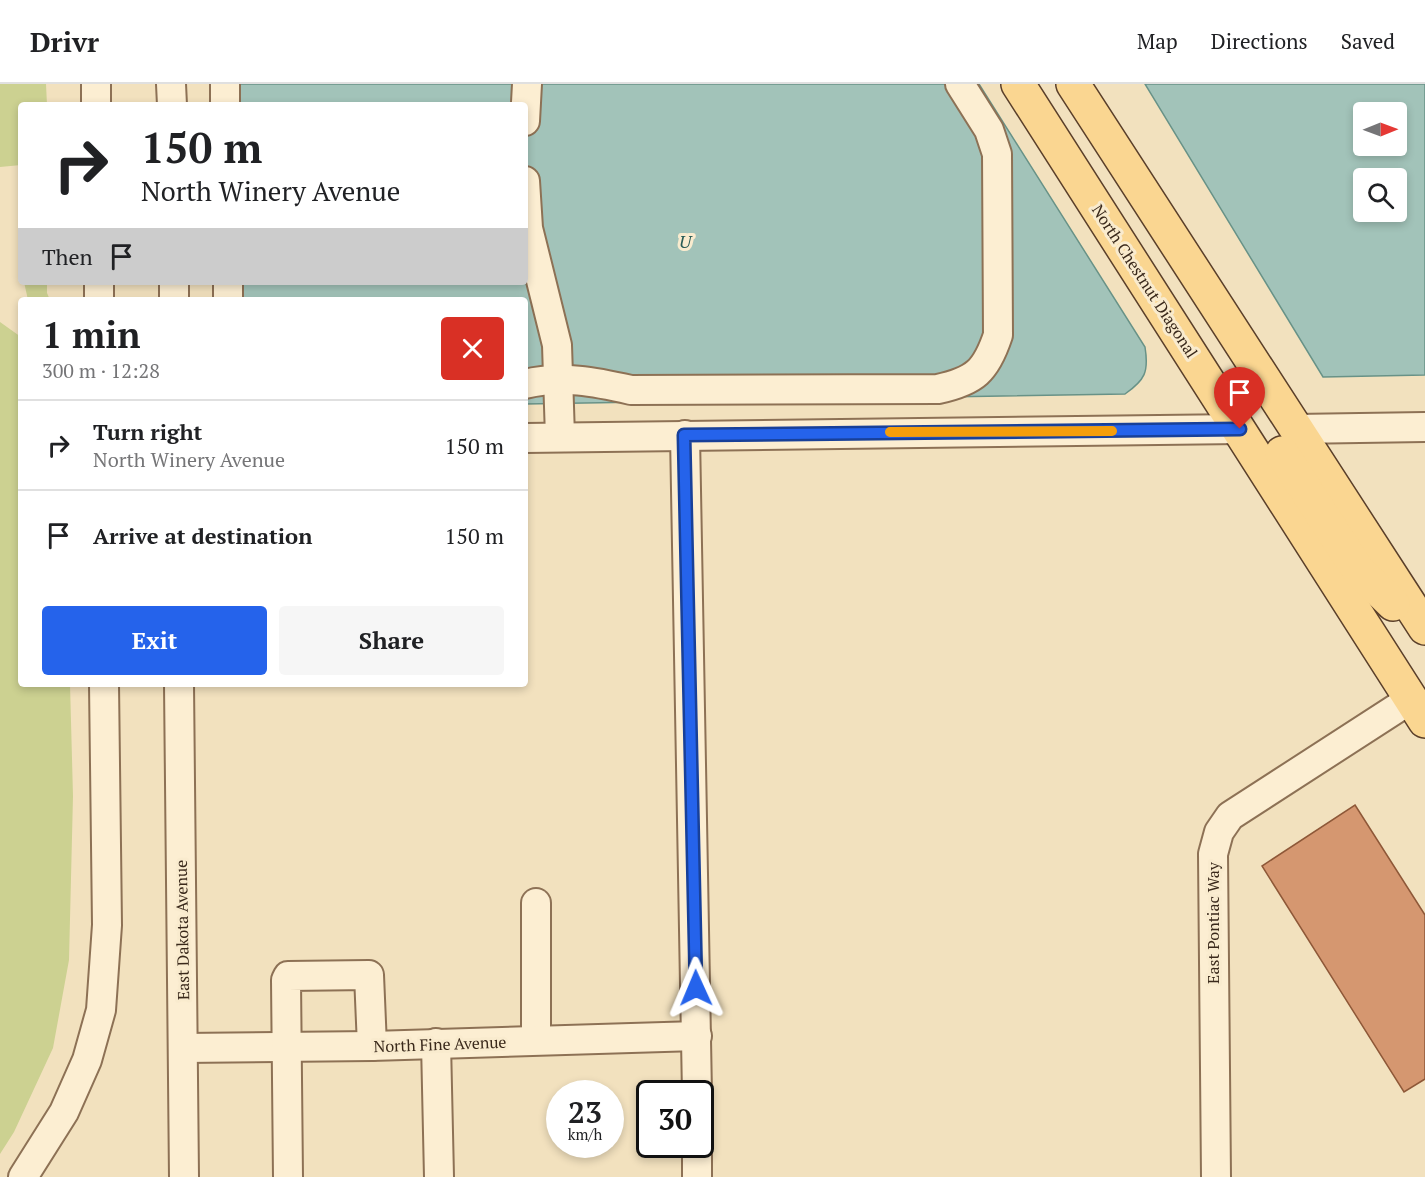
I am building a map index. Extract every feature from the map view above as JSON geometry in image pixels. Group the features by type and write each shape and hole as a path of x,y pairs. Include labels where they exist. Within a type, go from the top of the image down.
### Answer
{"main road":[{"name":"North Chestnut Diagonal","path":"1018,84 1418,710"},
{"path":"1074,84 1425,628"},
{"path":"1240,429 1270,438 1279,448 1358,570 1425,634"}],"street":[{"path":"96,84 96,102"},
{"path":"171,84 172,102"},
{"path":"225,84 225,102"},
{"path":"526,102 527,84"},
{"path":"528,384 589,380 631,390 938,389 963,384 979,372 991,356 998,335 998,312 996,154 989,129 960,84"},
{"path":"528,228 557,345 560,437"},
{"path":"1295,429 1425,427"},
{"path":"528,438 1240,429"},
{"path":"684,435 697,1080"},
{"path":"23,1177 64,1112 87,1060 101,1010 105,982 107,925 104,687"},
{"name":"East Dakota Avenue","path":"179,687 184,1177"},
{"name":"East Pontiac Way","path":"1216,1177 1213,854 1219,832 1230,816 1418,710"},
{"path":"536,1040 537,903"},
{"path":"288,1177 286,980 288,976 366,973 371,977 372,1046"},
{"name":"North Fine Avenue","path":"183,1048 372,1046 697,1036"},
{"path":"436,1043 438,1177"},
{"path":"697,1158 697,1177"}],"green space":[{"path":"0,84 46,84 47,102 18,102 18,165 0,167"},
{"path":"25,285 47,285 49,297 27,297"},
{"path":"0,322 18,335 18,687 70,687 73,796 69,960 53,1048 14,1132 0,1154"}],"water":[{"name":"U","path":"212,84 979,84 1145,347 1146,369 1141,380 1125,394 528,404 528,297 215,297 214,285 528,285 528,102 212,102"},
{"path":"1145,84 1425,84 1425,375 1323,377"}],"building":[{"path":"1355,805 1425,915 1425,1079 1404,1092 1262,866"}],"slow traffic":[{"path":"890,432 1112,431"}],"route":[{"path":"696,988 684,435 1240,429"}]}
